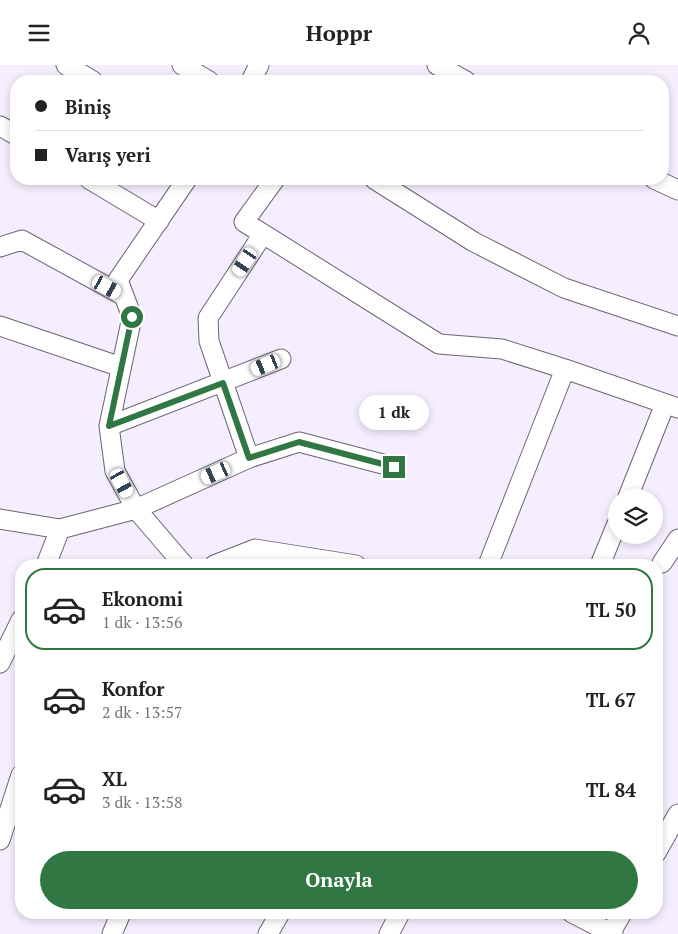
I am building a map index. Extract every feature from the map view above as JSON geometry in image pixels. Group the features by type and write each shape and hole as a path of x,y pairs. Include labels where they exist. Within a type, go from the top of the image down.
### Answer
{"street":[{"path":"66,65 83,75"},
{"path":"182,65 199,75"},
{"path":"437,65 455,75"},
{"path":"99,185 158,221"},
{"path":"179,559 136,509 115,471 109,426 132,317 118,280 183,185"},
{"path":"271,185 244,222 439,344 502,349 672,406 632,489"},
{"path":"384,185 474,242 564,288 678,325"},
{"path":"249,458 209,341 208,318 263,234"},
{"path":"0,247 22,240 124,296"},
{"path":"0,326 121,367"},
{"path":"109,426 281,359"},
{"path":"490,559 565,369"},
{"path":"0,519 60,529 136,509 249,458 299,442 394,467"},
{"path":"48,559 60,529"},
{"path":"663,562 678,539"},
{"path":"602,559 609,544"},
{"path":"229,559 255,549 318,559"},
{"path":"0,663 15,632"},
{"path":"0,840 15,794"},
{"path":"663,841 678,814"},
{"path":"112,934 119,919"},
{"path":"268,934 277,919"},
{"path":"389,934 397,919"},
{"path":"583,919 611,934 619,919"}],"route":[{"path":"132,317 109,426 223,383 249,458 299,442 394,467"}]}
